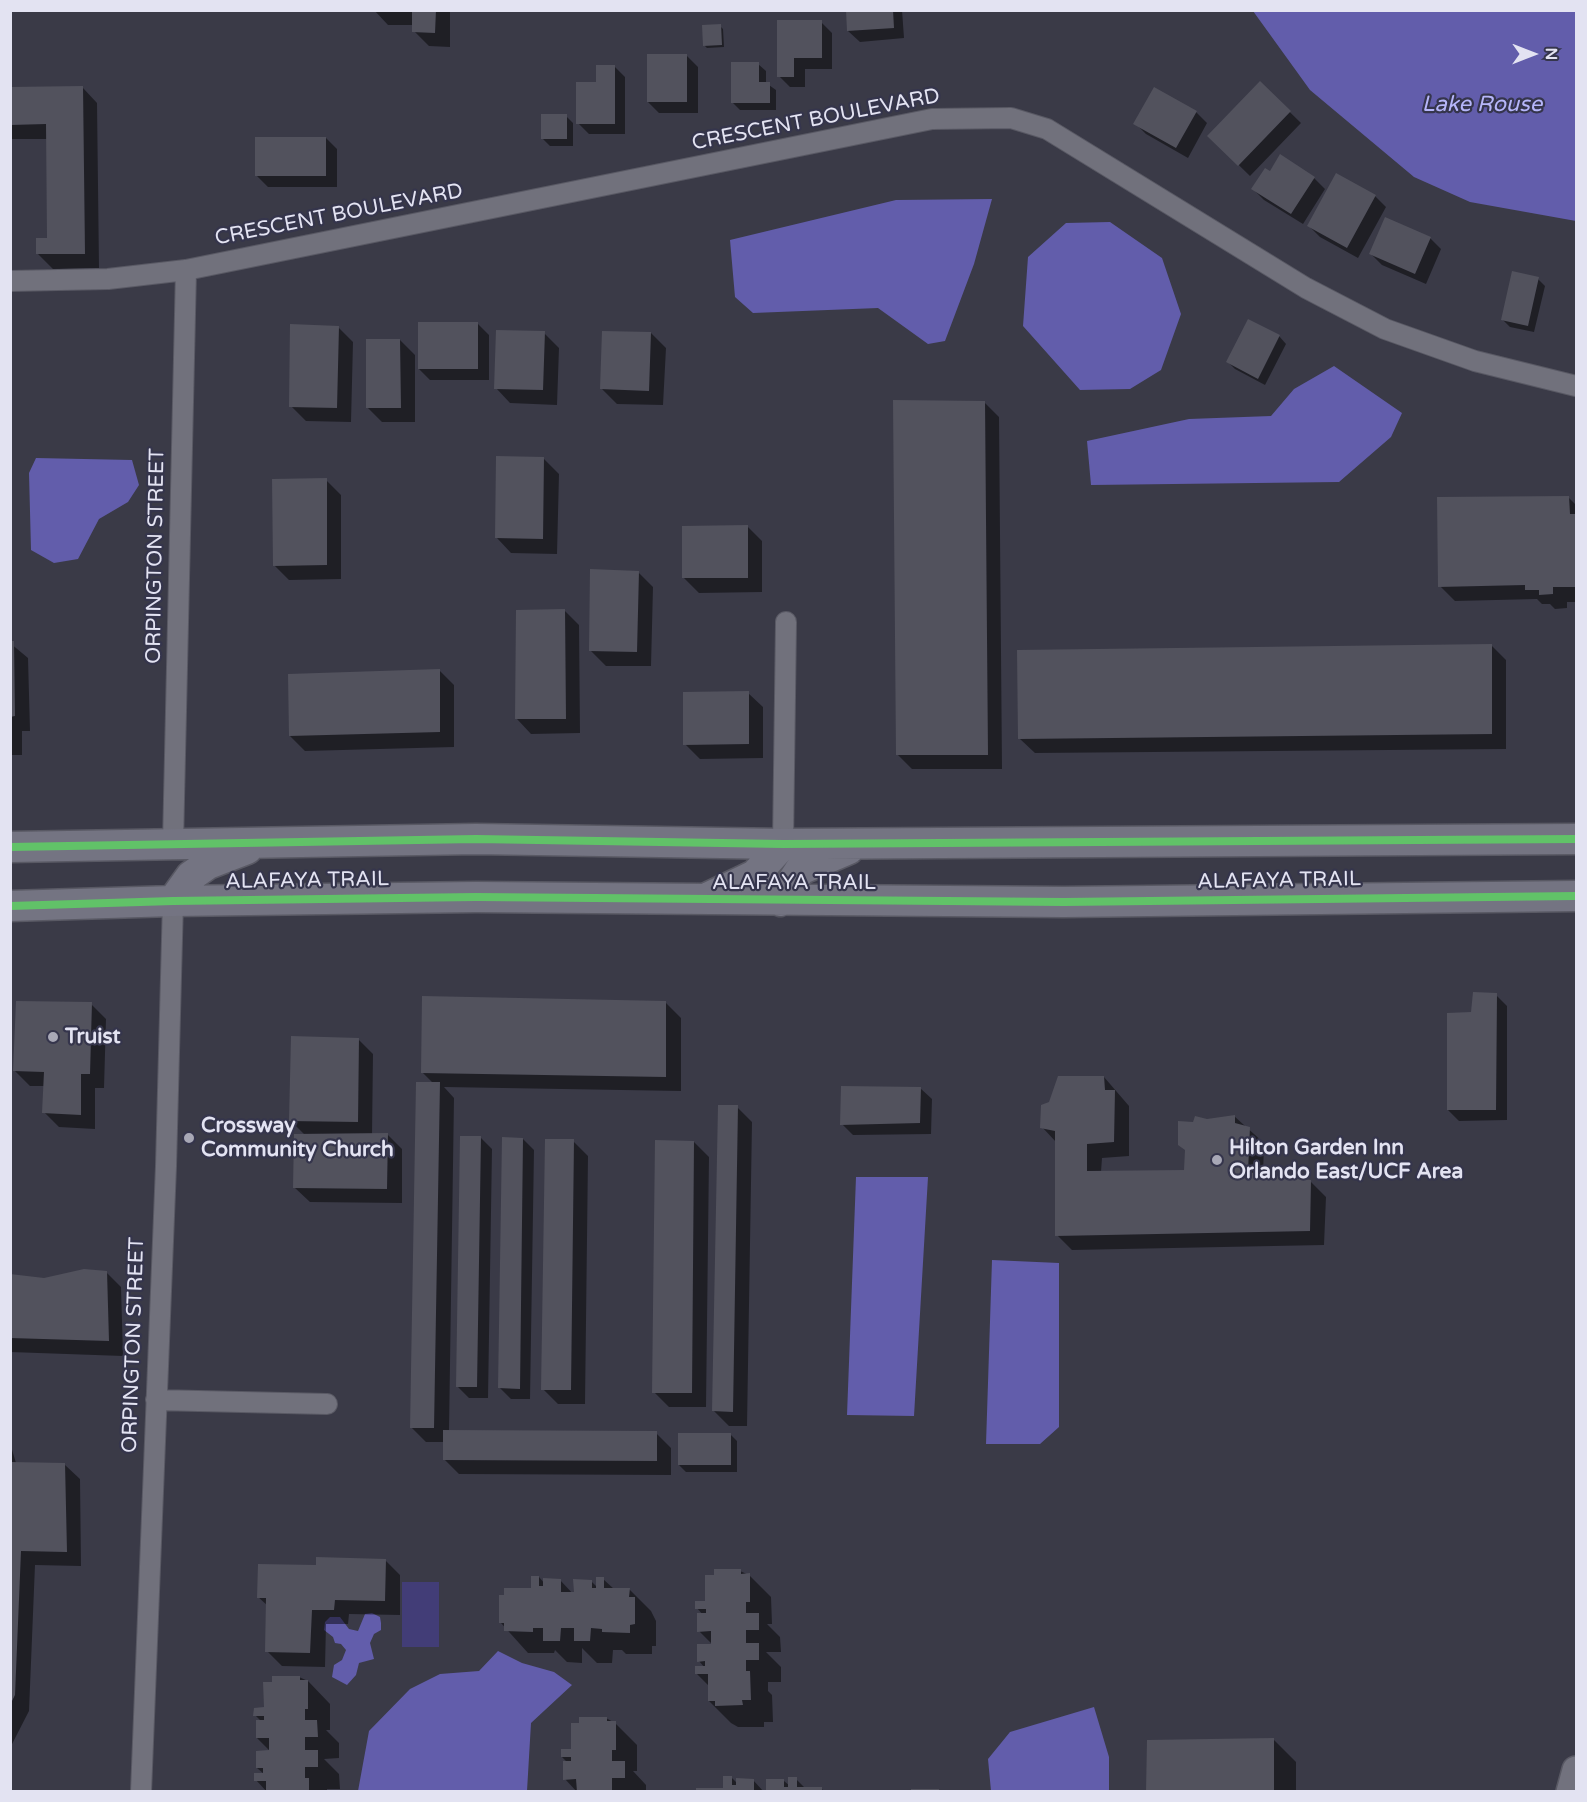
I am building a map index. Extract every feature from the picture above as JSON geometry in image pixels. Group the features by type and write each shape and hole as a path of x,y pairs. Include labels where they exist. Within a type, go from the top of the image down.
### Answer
{"main road":[{"name":"ALAFAYA TRAIL","path":"10,847 476,839 783,844 1576,839"},
{"path":"172,901 192,876 208,864 270,841"},
{"path":"701,900 755,875 783,844"},
{"path":"780,901 800,870 860,844"},
{"name":"ALAFAYA TRAIL","path":"10,906 172,901 476,897 780,901 1142,901 1576,896"},
{"path":"1570,1791 1576,1770"}],"street":[{"name":"CRESCENT BOULEVARD","path":"10,281 108,279 186,270 932,119 1011,118 1047,129 1306,288 1385,329 1475,361 1576,386"},
{"name":"ORPINGTON STREET","path":"173,843 186,270"},
{"path":"783,844 786,622"},
{"name":"ORPINGTON STREET","path":"141,1791 166,1166 172,901"},
{"path":"156,1400 327,1404"}],"shaded area":[{"path":"402,1582 439,1582 439,1647 402,1647"}],"water":[{"name":"Lake Rouse","path":"1253,11 1576,11 1576,221 1470,202 1414,177 1310,90"},
{"path":"992,199 974,264 945,341 928,344 878,308 753,313 735,297 730,240 896,200"},
{"path":"1110,222 1162,258 1181,314 1161,370 1130,389 1080,390 1023,326 1028,257 1066,223"},
{"path":"1334,366 1402,413 1391,437 1339,482 1091,485 1087,441 1189,419 1271,416 1294,389"},
{"path":"36,458 132,460 139,485 128,502 99,519 78,559 54,563 31,550 29,473"},
{"path":"856,1177 928,1177 914,1416 847,1415"},
{"path":"992,1260 1059,1263 1059,1427 1040,1444 986,1444"},
{"path":"372,1613 380,1617 381,1623 381,1630 374,1634 370,1643 374,1659 359,1663 356,1675 347,1685 332,1677 334,1665 342,1660 346,1650 341,1644 335,1643 333,1637 324,1630 325,1622 330,1617 340,1617 349,1629 358,1631 365,1614"},
{"path":"498,1651 522,1663 554,1672 572,1685 531,1723 527,1791 358,1791 369,1731 410,1689 440,1674 479,1671"},
{"path":"1094,1707 1109,1757 1109,1791 991,1791 988,1759 1010,1732"}],"building":[{"path":"412,10 436,10 435,33 412,32"},
{"path":"846,10 893,10 894,28 847,31"},
{"path":"777,20 822,20 822,58 794,58 794,77 777,77"},
{"path":"721,24 722,45 703,46 702,25"},
{"path":"647,54 687,54 687,102 647,102"},
{"path":"731,62 759,62 759,82 770,82 770,103 731,103"},
{"path":"596,65 615,65 615,124 576,124 576,82 596,82"},
{"path":"1260,81 1291,111 1238,166 1207,136"},
{"path":"83,86 85,254 36,254 36,238 47,238 46,124 10,125 10,87"},
{"path":"1154,87 1197,111 1176,148 1133,124"},
{"path":"541,114 567,114 567,139 541,139"},
{"path":"255,137 326,137 326,176 255,176"},
{"path":"1280,154 1315,177 1291,214 1251,189 1265,168 1270,171"},
{"path":"1336,173 1376,195 1347,248 1307,226"},
{"path":"1385,217 1431,237 1415,274 1369,254"},
{"path":"1512,271 1539,277 1528,326 1501,320"},
{"path":"1248,319 1280,335 1258,379 1226,362"},
{"path":"418,322 478,322 478,369 418,369"},
{"path":"290,324 339,326 337,408 289,407"},
{"path":"496,330 545,331 543,390 494,389"},
{"path":"602,331 651,332 649,391 600,389"},
{"path":"366,339 400,339 401,408 366,408"},
{"path":"893,400 985,401 988,755 896,755"},
{"path":"496,456 544,457 543,539 495,538"},
{"path":"327,478 327,565 273,566 272,479"},
{"path":"1569,496 1570,514 1576,514 1576,587 1553,587 1553,594 1539,595 1539,590 1525,590 1525,585 1438,587 1437,497"},
{"path":"748,525 748,578 682,578 682,526"},
{"path":"590,569 639,571 637,652 589,651"},
{"path":"565,609 566,719 515,719 516,610"},
{"path":"10,641 14,641 15,716 10,717"},
{"path":"1492,644 1492,734 1018,739 1017,650"},
{"path":"440,669 440,732 289,736 288,674"},
{"path":"749,691 749,744 683,745 683,692"},
{"path":"1473,992 1497,993 1496,1110 1447,1110 1447,1013 1471,1012"},
{"path":"422,996 666,1001 666,1077 421,1073"},
{"name":"Truist","path":"16,1001 92,1002 90,1074 81,1074 81,1115 42,1113 44,1072 13,1071"},
{"path":"291,1036 359,1038 358,1122 289,1121"},
{"name":"Hilton Garden Inn Orlando East/UCF Area","path":"1058,1076 1104,1076 1105,1090 1115,1090 1114,1142 1087,1144 1087,1171 1184,1170 1185,1150 1178,1145 1178,1121 1193,1122 1195,1116 1207,1119 1235,1115 1235,1123 1250,1127 1248,1172 1311,1180 1310,1231 1055,1236 1055,1131 1040,1128 1041,1105 1049,1102"},
{"path":"416,1082 440,1082 434,1428 410,1428"},
{"path":"841,1086 921,1087 920,1123 840,1125"},
{"path":"718,1105 738,1105 733,1412 712,1411"},
{"path":"388,1133 387,1189 293,1188 294,1134"},
{"path":"460,1136 481,1136 477,1387 456,1387"},
{"path":"502,1137 523,1138 520,1389 498,1388"},
{"path":"545,1139 574,1139 571,1390 541,1390"},
{"path":"655,1140 694,1141 692,1393 652,1393"},
{"path":"84,1269 107,1271 109,1341 10,1338 10,1274 44,1278"},
{"path":"443,1430 657,1431 657,1461 443,1460"},
{"path":"678,1433 731,1433 731,1465 678,1465"},
{"path":"10,1462 65,1463 67,1552 21,1551 15,1695 10,1705"},
{"path":"316,1557 386,1559 385,1601 335,1600 334,1610 312,1610 310,1653 265,1652 266,1598 257,1598 258,1564 316,1565"},
{"path":"714,1569 741,1569 741,1574 750,1573 750,1602 746,1602 746,1613 759,1613 759,1630 746,1630 746,1643 759,1643 759,1660 746,1660 746,1671 750,1671 751,1700 742,1700 743,1705 715,1706 715,1701 708,1701 708,1674 695,1674 695,1666 705,1666 705,1661 697,1662 697,1644 711,1644 711,1631 697,1632 697,1613 706,1613 706,1609 695,1609 695,1601 705,1601 705,1575 714,1575"},
{"path":"531,1576 539,1576 539,1586 543,1586 543,1578 561,1579 561,1592 574,1592 573,1579 592,1580 592,1588 596,1588 596,1577 604,1577 604,1588 630,1588 629,1597 635,1597 635,1624 630,1625 630,1633 602,1632 602,1629 591,1628 590,1641 574,1641 574,1628 561,1628 560,1641 543,1641 543,1628 533,1628 533,1632 504,1631 504,1623 499,1623 499,1595 504,1595 504,1588 531,1588"},
{"path":"272,1676 300,1676 300,1680 308,1680 308,1709 305,1709 305,1720 317,1720 318,1737 305,1737 305,1750 318,1750 318,1767 305,1767 305,1778 309,1778 309,1792 266,1792 266,1781 254,1781 254,1773 263,1773 263,1768 256,1768 256,1751 269,1750 269,1738 256,1738 256,1720 264,1720 264,1716 253,1716 254,1708 264,1707 263,1682 272,1682"},
{"path":"579,1717 607,1717 607,1721 616,1721 616,1750 612,1750 612,1761 625,1761 625,1778 612,1778 612,1792 577,1792 576,1779 563,1780 563,1761 571,1761 571,1757 561,1757 561,1749 571,1749 571,1723 579,1723"},
{"path":"1274,1738 1274,1792 1146,1792 1147,1740"},
{"path":"723,1776 732,1776 732,1785 736,1785 736,1778 754,1779 754,1792 696,1792 696,1788 723,1788"},
{"path":"788,1777 797,1777 797,1787 822,1787 822,1792 766,1792 766,1779 784,1779 784,1787 788,1787"},
{"path":"911,1789 939,1789 939,1792 911,1792"}],"cycle path":[{"path":"10,847 476,839 783,844 1576,839"},
{"path":"10,906 173,901 476,897 1064,902 1576,896"}],"place":[{"name":"Truist","path":"53,1037"},
{"name":"Crossway Community Church","path":"189,1138"},
{"name":"Hilton Garden Inn Orlando East/UCF Area","path":"1217,1160"}]}
